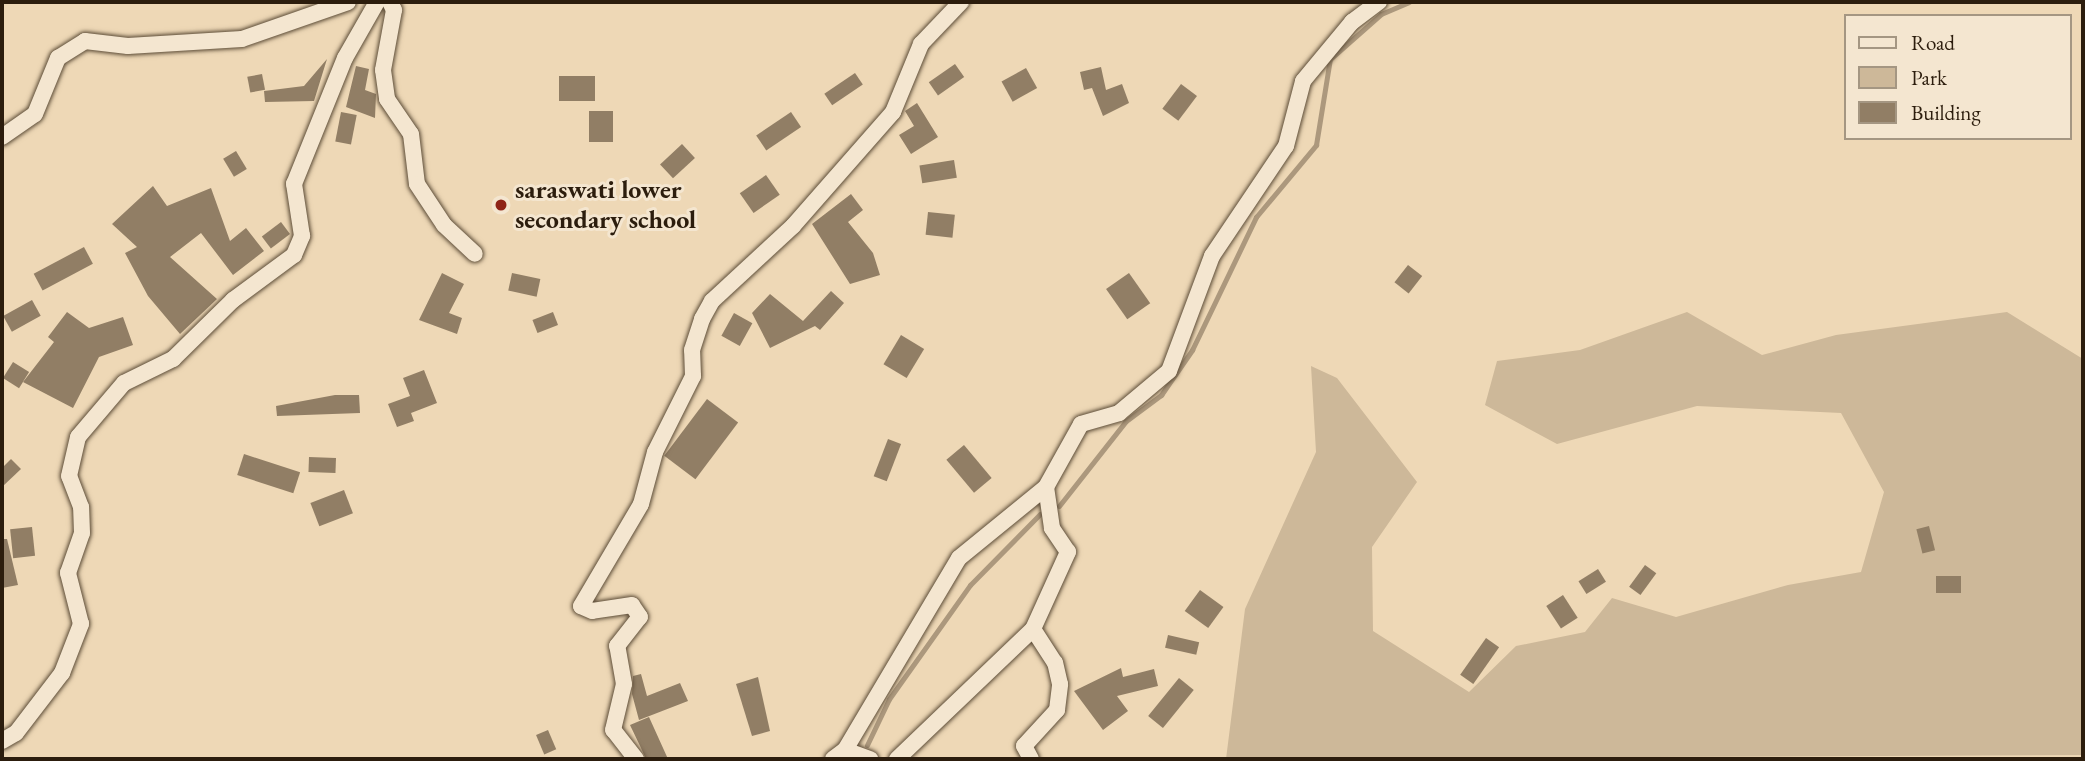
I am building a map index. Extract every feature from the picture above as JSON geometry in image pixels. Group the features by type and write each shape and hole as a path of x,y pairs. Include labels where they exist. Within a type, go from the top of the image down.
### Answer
{"street":[{"path":"2,137 35,114 58,58 85,41 128,46 242,38 348,2"},
{"path":"2,741 16,733 62,673 81,624 68,573 82,533 81,507 69,476 78,437 124,383 173,359 233,300 294,255 302,236 294,184 345,58 377,2"},
{"path":"390,2 394,10 383,70 387,99 411,134 417,184 444,225 475,254"},
{"path":"636,759 612,730 624,684 617,646 640,617 632,606 592,611 582,606 636,517 654,452 693,376 692,349 702,319 712,301 793,226 893,112 921,44 961,2"},
{"path":"870,759 839,755 959,558 1046,486 1081,424 1119,413 1169,371 1212,256 1286,146 1303,81 1352,22 1379,2"},
{"path":"897,759 1033,629 1068,552 1052,528 1046,486"},
{"path":"1031,759 1024,746 1057,710 1060,684 1055,663 1033,629"}],"green space":[{"path":"1687,312 1762,355 1836,335 2007,312 2083,359 2083,755 1226,759 1245,609 1316,452 1311,366 1337,378 1417,482 1372,547 1373,631 1469,692 1516,646 1585,632 1612,598 1676,617 1788,585 1861,572 1884,492 1841,413 1697,406 1557,444 1485,405 1497,361 1580,350"}],"building":[{"path":"327,59 314,101 265,102 264,91 304,86"},
{"path":"955,64 964,77 938,95 929,82"},
{"path":"356,66 369,69 365,90 376,94 375,118 346,107"},
{"path":"1101,67 1106,90 1122,84 1129,103 1103,116 1092,88 1084,90 1080,72"},
{"path":"1026,68 1037,88 1013,102 1002,82"},
{"path":"855,73 863,85 832,105 824,94"},
{"path":"262,74 265,90 250,93 247,77"},
{"path":"559,76 595,76 595,101 559,101"},
{"path":"1181,84 1197,96 1178,121 1162,109"},
{"path":"917,103 938,137 911,154 899,135 914,126 905,111"},
{"path":"589,111 613,111 613,142 589,142"},
{"path":"341,112 357,115 351,145 335,141"},
{"path":"791,112 801,127 766,150 756,135"},
{"path":"682,144 695,158 673,178 660,164"},
{"path":"236,151 247,169 234,177 223,159"},
{"path":"954,160 957,178 922,183 919,165"},
{"path":"766,175 780,195 754,213 740,193"},
{"path":"153,186 167,206 211,188 230,241 246,228 264,251 233,275 201,233 170,257 217,299 180,334 148,296 125,253 137,247 112,224"},
{"path":"851,194 863,210 848,222 873,253 880,275 850,284 812,224"},
{"path":"928,212 955,215 952,238 926,235"},
{"path":"281,222 290,234 271,248 262,236"},
{"path":"84,247 93,264 43,291 34,274"},
{"path":"1408,265 1422,276 1409,293 1394,282"},
{"path":"442,273 464,284 449,313 462,318 457,334 419,320"},
{"path":"512,273 540,279 537,297 508,291"},
{"path":"1129,273 1150,303 1127,319 1106,289"},
{"path":"831,291 844,303 820,330 815,326 770,348 752,313 770,294 803,321"},
{"path":"32,300 41,316 12,332 3,316"},
{"path":"67,312 89,328 123,317 133,345 99,357 73,408 23,382 54,342 48,337"},
{"path":"553,312 558,325 537,333 532,320"},
{"path":"734,313 752,323 740,346 721,336"},
{"path":"901,335 924,349 907,378 883,364"},
{"path":"13,362 29,372 19,388 3,378"},
{"path":"424,370 437,403 411,413 414,421 397,427 388,404 410,396 403,378"},
{"path":"335,395 359,395 360,413 277,416 276,406"},
{"path":"707,399 738,422 695,479 664,456"},
{"path":"888,439 901,444 887,481 874,476"},
{"path":"964,445 992,478 974,493 946,460"},
{"path":"244,454 300,472 293,493 237,475"},
{"path":"309,457 336,458 335,473 308,472"},
{"path":"11,459 21,469 2,487 2,468"},
{"path":"344,490 353,513 319,526 310,503"},
{"path":"1929,526 1935,550 1922,553 1916,529"},
{"path":"32,527 35,556 13,558 10,529"},
{"path":"2,539 7,539 18,585 2,588"},
{"path":"1645,565 1656,573 1640,595 1629,587"},
{"path":"1598,569 1606,582 1586,594 1578,581"},
{"path":"1936,576 1961,576 1961,593 1936,593"},
{"path":"1200,590 1223,607 1208,628 1185,611"},
{"path":"1563,595 1578,618 1561,629 1546,606"},
{"path":"1168,635 1199,642 1196,655 1165,648"},
{"path":"1486,638 1499,647 1473,684 1460,675"},
{"path":"1121,668 1123,677 1154,669 1158,686 1117,696 1128,711 1103,730 1074,691"},
{"path":"641,674 647,696 680,683 688,701 639,720 632,694 633,676"},
{"path":"758,677 770,731 752,736 736,684"},
{"path":"1179,678 1194,690 1163,728 1148,716"},
{"path":"649,717 668,759 646,759 630,725"},
{"path":"548,730 556,749 544,754 536,735"}],"waterway":[{"path":"1059,506 1126,421 1161,395 1192,350 1256,217 1316,145 1330,59 1381,14 1409,2"},
{"path":"867,745 889,699 970,585 1040,514"}],"place":[{"name":"saraswati lower secondary school","path":"501,205"}]}
